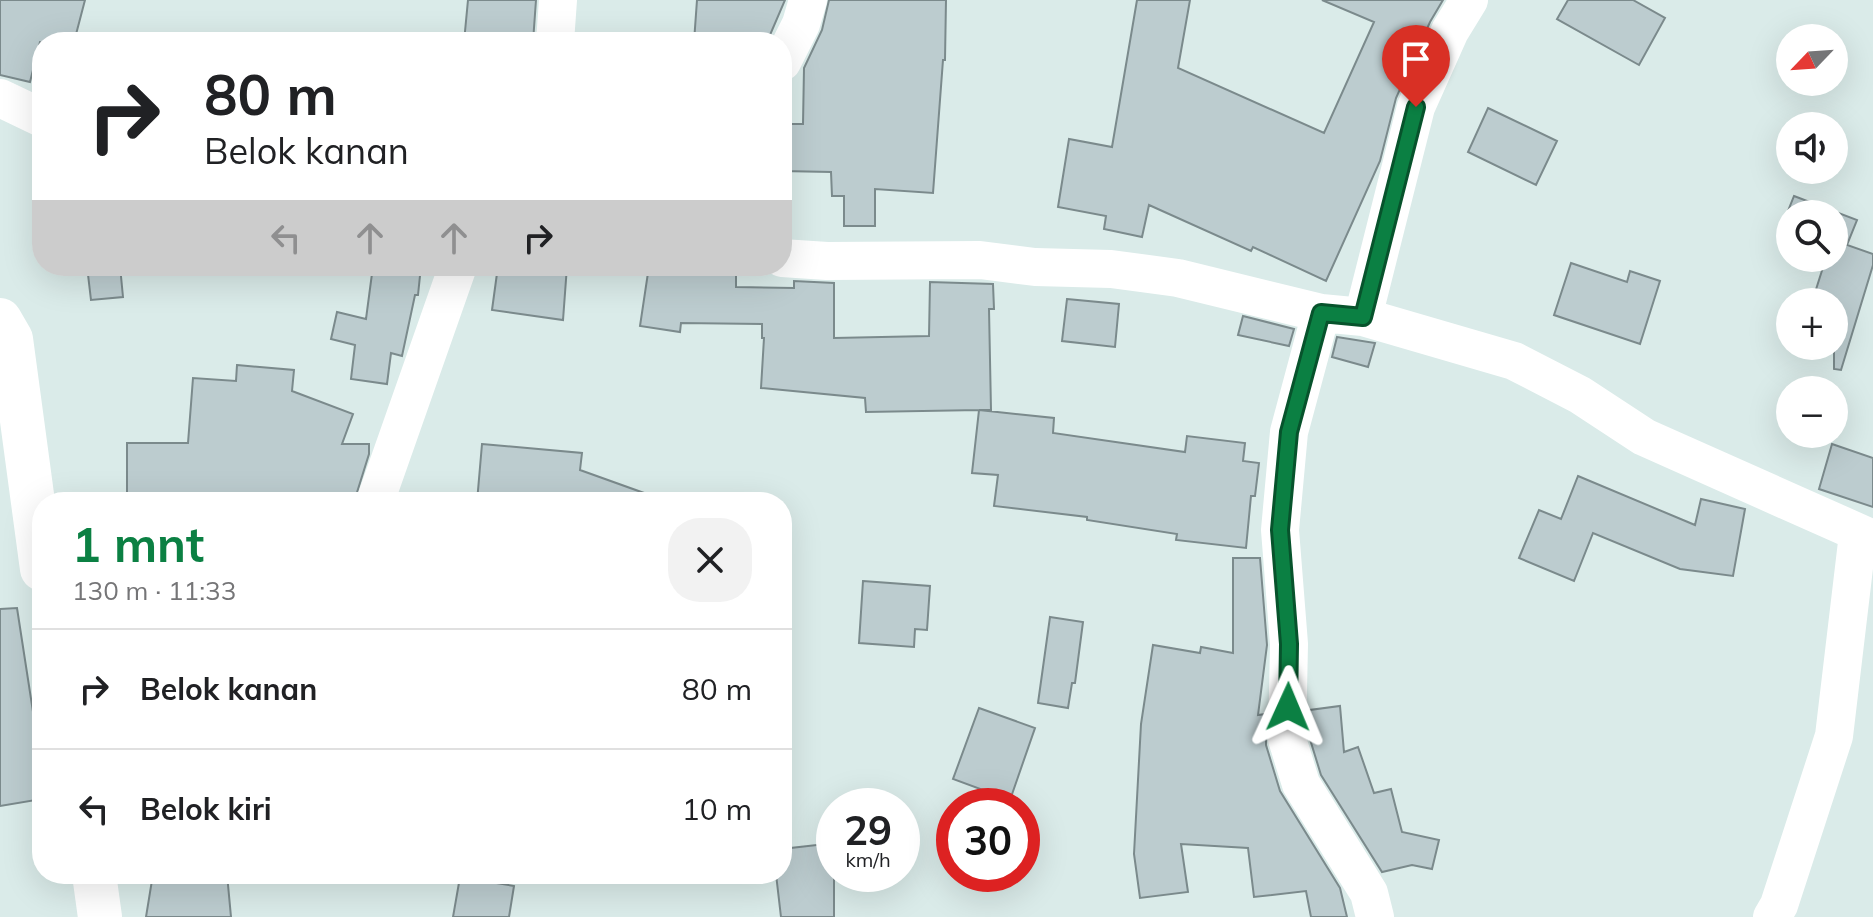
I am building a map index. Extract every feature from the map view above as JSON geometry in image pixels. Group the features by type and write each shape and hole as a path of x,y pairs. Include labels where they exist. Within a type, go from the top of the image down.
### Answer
{"main road":[{"path":"0,320 11,339 32,495"},
{"path":"95,884 100,917"}],"street":[{"path":"556,32 558,0"},
{"path":"792,42 808,0"},
{"path":"1363,317 1416,107 1450,31 1469,0"},
{"path":"0,98 32,113"},
{"path":"792,259 980,260 1035,267 1111,269 1178,278 1321,313 1363,317 1514,361 1580,395 1644,437 1866,537 1834,736 1779,905 1772,917"},
{"path":"379,492 454,276"},
{"path":"1321,313 1289,432 1280,530 1289,644 1287,739 1301,784 1369,893 1375,917"}],"building":[{"path":"0,0 85,0 77,32 32,32 30,82 0,75"},
{"path":"468,0 536,0 534,32 465,32"},
{"path":"697,0 785,0 771,32 695,32"},
{"path":"829,0 946,0 945,60 933,193 875,189 875,226 844,226 844,196 832,196 831,172 792,171 792,124 803,124 804,68 822,30"},
{"path":"1137,0 1190,0 1178,68 1324,133 1374,22 1322,0 1443,0 1396,98 1380,161 1326,281 1253,247 1251,251 1149,205 1142,237 1104,229 1106,216 1058,207 1069,139 1112,147"},
{"path":"1568,0 1633,0 1665,18 1639,65 1557,19"},
{"path":"1488,108 1557,141 1536,185 1468,152"},
{"path":"1848,217 1857,220 1848,242"},
{"path":"1848,245 1873,254 1873,265 1848,347 1848,288 1816,288 1822,272 1848,272"},
{"path":"1571,263 1627,282 1630,271 1660,281 1640,344 1554,315"},
{"path":"88,276 121,276 123,297 91,300"},
{"path":"372,276 420,276 402,356 391,353 387,384 351,379 355,345 331,339 337,312 366,319"},
{"path":"497,276 566,276 563,320 492,310"},
{"path":"648,276 736,276 736,287 794,288 794,281 834,283 834,338 929,336 930,282 993,284 994,309 989,309 991,410 866,412 865,398 761,388 762,324 681,323 680,332 640,326"},
{"path":"1067,299 1119,304 1115,347 1062,341"},
{"path":"1243,316 1294,329 1289,346 1238,335"},
{"path":"1337,337 1375,343 1368,367 1332,357"},
{"path":"1834,360 1844,360 1841,370 1834,369"},
{"path":"237,365 294,370 292,391 353,414 342,444 369,444 369,454 357,492 127,492 127,443 188,443 193,378 236,381"},
{"path":"979,410 1054,418 1053,433 1185,452 1187,436 1245,443 1243,461 1259,463 1255,496 1251,496 1246,548 1176,540 1177,534 1087,520 1087,517 994,506 998,475 972,473"},
{"path":"482,444 582,453 580,470 641,492 478,492"},
{"path":"1831,448 1844,448 1873,458 1873,507 1819,489"},
{"path":"1578,476 1695,525 1701,499 1745,509 1733,576 1680,569 1593,533 1574,581 1519,558 1539,510 1561,519"},
{"path":"1233,558 1260,558 1267,645 1258,715 1266,714 1266,745 1280,791 1340,888 1347,917 1311,917 1306,891 1254,897 1248,848 1181,844 1188,892 1140,898 1134,854 1141,724 1153,645 1200,653 1201,647 1233,653"},
{"path":"863,581 930,586 927,630 915,629 914,647 859,643"},
{"path":"17,608 32,705 32,801 0,806 0,609"},
{"path":"1050,617 1083,622 1075,683 1072,683 1068,708 1038,703"},
{"path":"1340,706 1344,752 1358,747 1374,793 1391,789 1402,832 1439,840 1432,869 1412,865 1382,872 1321,775 1309,736 1310,710"},
{"path":"979,708 1035,728 1014,788 977,788 953,779"},
{"path":"816,845 816,892 834,892 834,917 781,917 777,884 792,884 792,848"},
{"path":"151,884 228,884 231,917 146,917"},
{"path":"459,884 514,886 509,917 453,917"}],"route":[{"path":"1288,707 1289,644 1280,530 1289,432 1321,313 1363,317 1416,107"}]}
